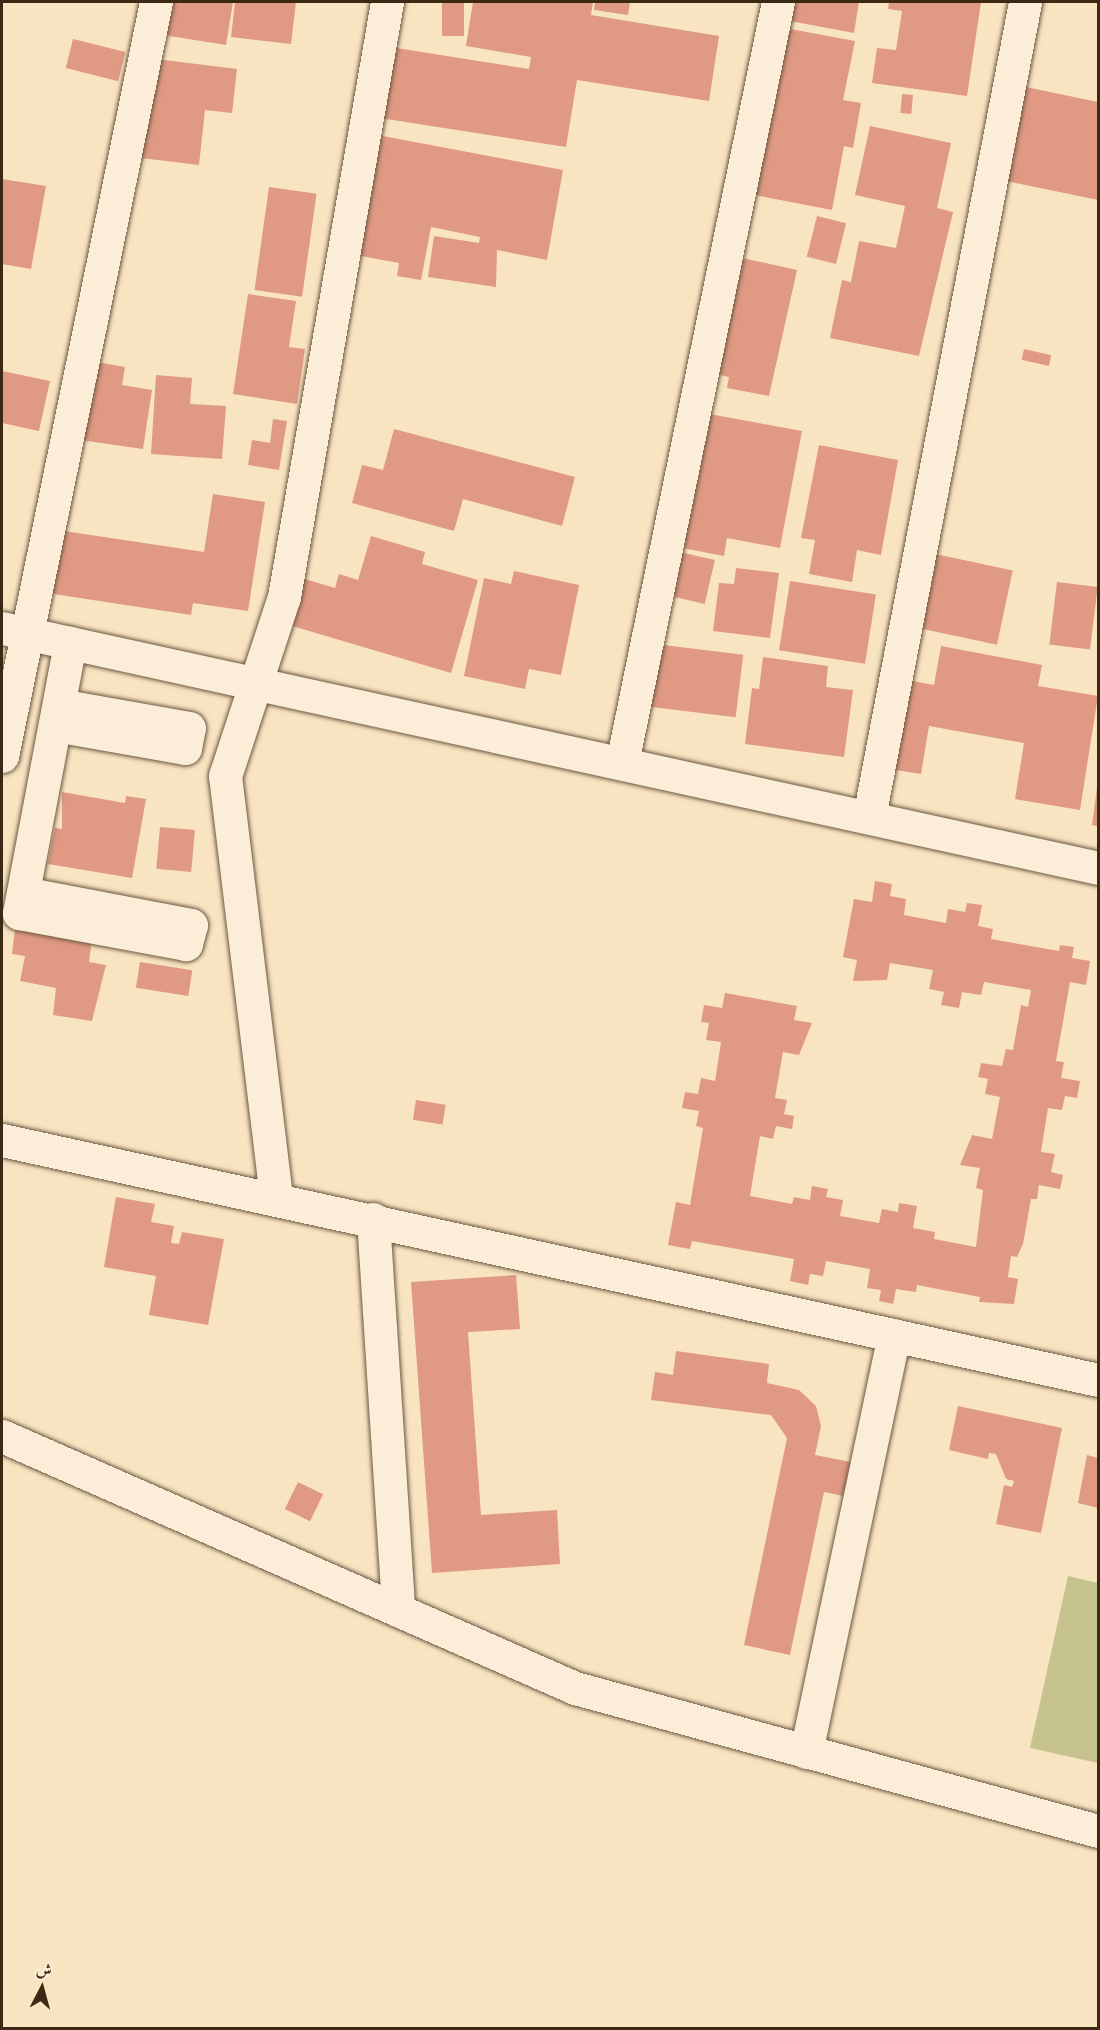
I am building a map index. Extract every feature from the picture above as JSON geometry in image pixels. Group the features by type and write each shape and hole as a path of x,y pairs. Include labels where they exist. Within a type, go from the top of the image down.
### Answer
{"street":[{"path":"2,756 13,631 156,2"},
{"path":"276,1197 225,776 284,597 387,2"},
{"path":"622,763 778,2"},
{"path":"869,817 1025,2"},
{"path":"13,631 256,681 1098,868"},
{"path":"23,893 70,643"},
{"path":"2,1140 276,1197 1098,1380"},
{"path":"373,1219 398,1610"},
{"path":"806,1752 894,1335"},
{"path":"2,1436 575,1688 1098,1831"}],"shaded area":[{"path":"1068,1576 1098,1583 1098,1763 1030,1748"}],"building":[{"path":"169,2 233,2 226,45 163,35"},
{"path":"235,2 296,2 291,44 231,37"},
{"path":"442,2 464,2 464,36 442,36"},
{"path":"473,2 593,2 591,15 719,36 709,101 577,80 566,147 354,114 365,43 529,69 531,57 466,46"},
{"path":"595,2 630,2 628,15 594,10"},
{"path":"766,2 859,2 854,33 763,16"},
{"path":"889,2 981,2 967,96 872,83 877,48 896,50 902,11 888,9"},
{"path":"769,25 855,41 843,100 861,103 853,148 844,146 832,210 734,191"},
{"path":"73,39 125,52 118,81 66,68"},
{"path":"156,59 237,69 232,113 205,110 199,165 141,158"},
{"path":"1001,82 1098,102 1098,200 982,176"},
{"path":"902,94 913,95 911,114 900,113"},
{"path":"870,126 951,143 937,208 953,212 919,356 830,338 842,280 851,282 859,241 896,248 905,206 855,195"},
{"path":"356,131 563,170 547,260 497,250 496,287 428,277 434,236 479,243 480,237 431,227 421,280 397,276 399,263 333,251"},
{"path":"2,179 46,186 31,269 2,264"},
{"path":"269,187 317,194 302,297 255,290"},
{"path":"817,216 846,223 836,264 807,257"},
{"path":"724,254 797,270 769,396 727,388 729,377 702,371"},
{"path":"248,294 296,301 289,347 305,349 297,404 233,394"},
{"path":"1024,349 1051,355 1049,366 1022,360"},
{"path":"85,360 125,367 122,385 152,390 143,449 73,439"},
{"path":"2,371 50,381 39,431 2,423"},
{"path":"156,375 192,378 190,404 226,406 222,459 151,454"},
{"path":"693,411 802,431 780,548 727,538 724,556 667,545"},
{"path":"273,419 287,421 279,470 248,465 252,440 270,443"},
{"path":"394,429 575,477 562,526 463,499 454,531 352,503 362,465 383,470"},
{"path":"819,445 898,460 881,555 857,550 852,582 809,574 815,540 801,538"},
{"path":"213,494 265,502 248,611 193,603 191,615 34,591 44,528 204,552"},
{"path":"371,536 425,552 422,564 478,580 451,673 282,623 295,576 335,588 339,574 358,580"},
{"path":"912,549 1013,570 997,645 896,623"},
{"path":"671,550 715,560 705,604 661,594"},
{"path":"736,568 779,573 770,638 713,631 719,583 734,584"},
{"path":"514,571 579,585 561,675 529,669 525,689 464,676 484,578 511,584"},
{"path":"790,581 876,595 865,664 779,650"},
{"path":"1057,582 1098,587 1090,650 1049,645"},
{"path":"647,643 743,655 736,717 639,706"},
{"path":"941,646 1042,665 1038,686 1098,696 1080,810 1015,799 1024,743 929,726 921,774 864,765 880,675 934,685"},
{"path":"763,657 828,666 826,687 853,690 844,757 745,744 752,688 759,689"},
{"path":"1098,788 1098,826 1092,825"},
{"path":"62,792 125,803 126,796 146,799 132,878 48,864 55,828 62,829"},
{"path":"160,827 195,830 191,872 156,869"},
{"path":"875,881 892,884 890,896 906,899 904,915 946,923 948,909 965,912 967,903 982,905 978,926 993,929 991,939 1059,951 1060,945 1074,947 1072,958 1090,961 1086,985 1070,982 1056,1061 1064,1062 1061,1078 1080,1081 1077,1098 1065,1096 1062,1110 1048,1108 1041,1152 1055,1154 1051,1172 1063,1175 1060,1189 1039,1185 1037,1199 1031,1199 1023,1244 1017,1257 1011,1256 1008,1277 1018,1279 1014,1304 979,1302 980,1297 917,1285 916,1292 896,1289 893,1304 879,1301 881,1290 867,1288 870,1269 826,1261 823,1276 810,1274 808,1285 790,1281 794,1259 692,1241 690,1249 668,1245 676,1202 690,1205 703,1128 696,1126 699,1111 682,1108 685,1092 698,1094 701,1078 715,1081 721,1042 706,1040 709,1023 701,1022 704,1005 722,1008 725,993 797,1006 794,1020 812,1023 799,1055 783,1052 775,1098 787,1100 784,1114 794,1116 792,1129 776,1126 773,1139 760,1136 750,1196 792,1204 794,1197 810,1200 812,1186 828,1189 826,1197 843,1200 840,1216 879,1223 882,1209 898,1212 899,1203 917,1206 913,1228 935,1232 934,1239 976,1247 983,1190 976,1188 980,1168 960,1165 972,1135 992,1139 1000,1097 985,1094 988,1079 978,1077 981,1063 1002,1066 1006,1049 1013,1050 1021,1005 1028,1007 1031,990 984,982 981,995 962,992 959,1008 941,1005 944,992 929,989 933,970 890,963 887,980 853,981 857,960 843,957 854,899 872,902"},
{"path":"16,921 93,932 89,962 106,965 92,1021 53,1015 56,988 20,981 25,956 12,954"},
{"path":"140,962 192,970 188,996 136,988"},
{"path":"416,1100 446,1105 443,1124 413,1120"},
{"path":"116,1197 155,1204 151,1222 174,1226 171,1243 179,1244 182,1232 224,1239 208,1325 149,1315 156,1276 104,1267"},
{"path":"516,1275 520,1329 468,1332 481,1515 557,1510 560,1564 432,1573 411,1282"},
{"path":"676,1351 769,1364 767,1383 799,1390 816,1406 821,1426 815,1455 851,1462 843,1496 824,1492 790,1655 744,1645 787,1438 771,1415 651,1400 655,1372 673,1375"},
{"path":"958,1406 1062,1428 1041,1533 996,1524 1004,1485 1012,1487 1014,1481 1006,1479 996,1454 989,1453 988,1459 949,1450"},
{"path":"1087,1455 1098,1458 1098,1508 1078,1503"},
{"path":"298,1482 323,1494 310,1521 285,1509"}]}
